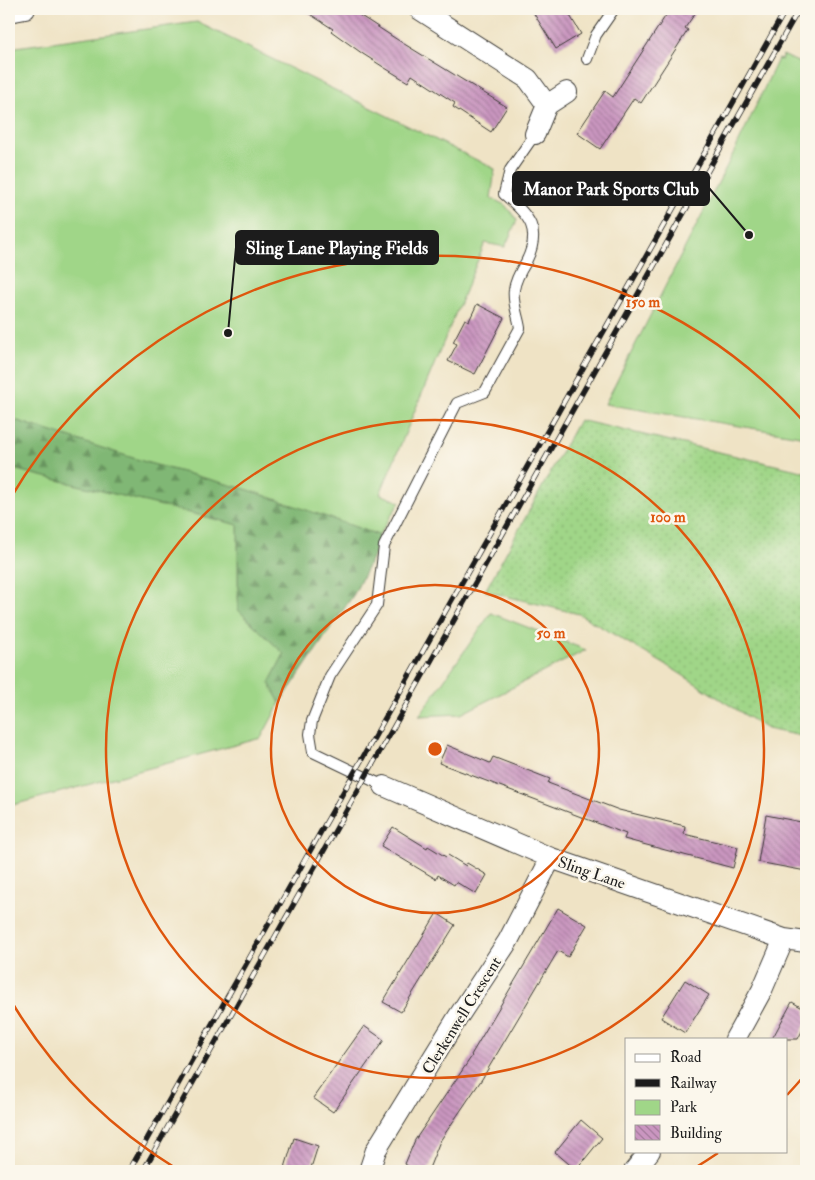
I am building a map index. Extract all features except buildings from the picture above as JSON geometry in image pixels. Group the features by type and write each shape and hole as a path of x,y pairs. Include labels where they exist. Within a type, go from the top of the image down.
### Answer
{"street":[{"path":"9,12 25,9"},
{"path":"419,9 528,79 547,105"},
{"path":"535,134 547,105 567,92"},
{"name":"Sling Lane","path":"384,786 551,858 784,939 806,942"},
{"name":"Clerkenwell Crescent","path":"369,1171 376,1150 458,1017 508,941 551,858"},
{"path":"737,1038 762,990 784,939"},
{"path":"634,1171 649,1152"}],"lane":[{"path":"587,59 596,35 614,9"},
{"path":"384,786 312,752 310,741 312,721 330,676 377,605 384,546 457,403 485,392 520,328 513,297 514,288 534,245 532,223 504,194 510,170 535,134"}],"green space":[{"path":"197,22 495,169 491,198 505,205 517,220 505,247 485,243 380,494 400,502 379,535 249,490 149,463 9,418 9,48"},
{"path":"783,55 806,66 806,437 605,404 737,146 778,59 781,60"},
{"path":"9,418 149,463 249,490 379,535 374,554 354,594 280,703 269,683 284,654 238,610 238,525 9,468"},
{"path":"579,420 806,472 806,737 767,729 676,671 579,614 485,591"},
{"path":"9,468 238,525 238,610 284,654 269,683 280,703 261,738 9,806"},
{"path":"491,613 586,650 461,714 419,716"}],"railway":[{"path":"129,1171 786,9"},
{"path":"143,1171 799,9"}],"place":[{"name":"Manor Park Sports Club","path":"749,235"},
{"name":"Sling Lane Playing Fields","path":"228,333"}]}
